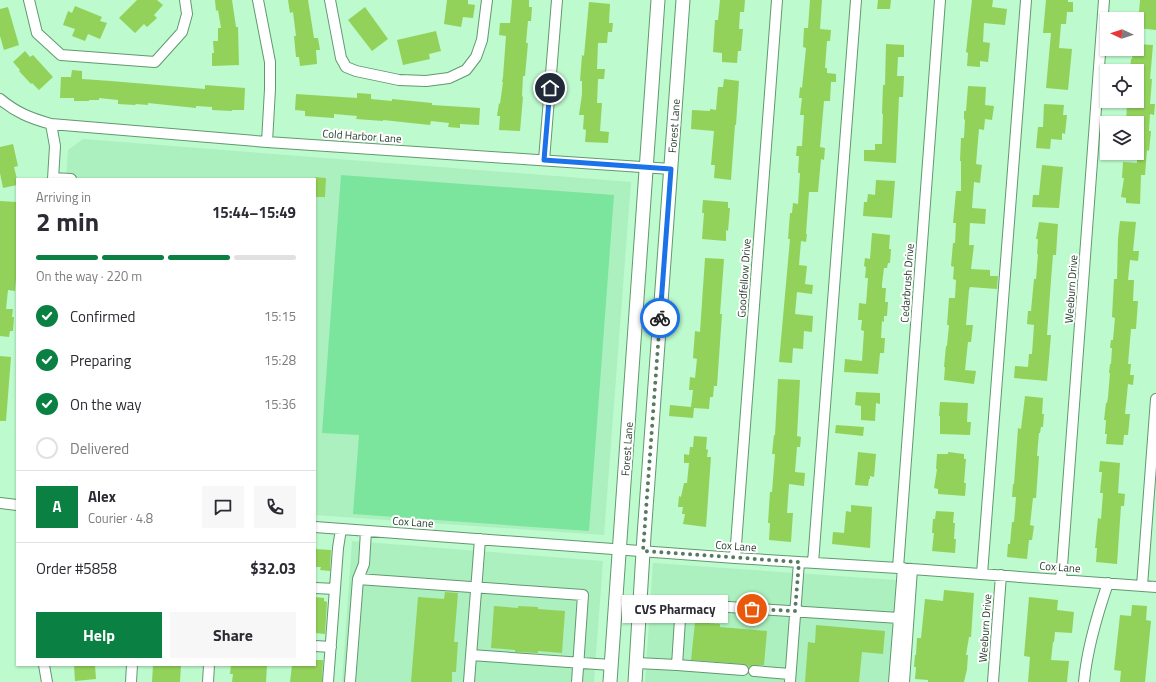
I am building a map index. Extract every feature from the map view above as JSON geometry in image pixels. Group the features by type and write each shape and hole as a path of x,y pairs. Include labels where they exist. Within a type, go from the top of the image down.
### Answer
{"main road":[{"name":"Forest Lane","path":"610,682 658,0"},
{"name":"Forest Lane","path":"635,682 643,551 684,0"}],"street":[{"path":"29,0 37,33 61,55 155,62 182,32 187,14 185,0"},
{"path":"258,0 270,62 267,142"},
{"path":"330,0 340,58 346,67 399,80 426,81 449,78 466,70 476,57 482,40 487,0"},
{"path":"544,160 557,0"},
{"name":"Goodfellow Drive","path":"735,558 777,0"},
{"path":"813,563 856,0"},
{"name":"Cedarbrush Drive","path":"904,568 940,0"},
{"path":"982,574 1026,0"},
{"name":"Weeburn Drive","path":"1061,580 1104,0"},
{"name":"Cold Harbor Lane","path":"0,98 9,106 26,116 51,124 267,142 671,169"},
{"path":"51,124 55,146 53,178"},
{"path":"1142,586 1156,398"},
{"path":"0,503 16,505"},
{"name":"Cox Lane","path":"316,527 619,550 904,568 1156,587"},
{"path":"328,682 338,548 341,529"},
{"path":"350,682 358,579 364,564 366,531"},
{"path":"470,682 480,539"},
{"path":"754,671 790,678 799,562"},
{"path":"894,682 904,568"},
{"path":"904,568 904,682"},
{"name":"Weeburn Drive","path":"993,682 1001,575"},
{"path":"358,579 583,595 577,682"},
{"path":"1084,682 1085,669 1096,618 1108,583"},
{"path":"316,588 335,589"},
{"path":"677,665 681,604 899,618"},
{"path":"316,646 331,647"},
{"path":"471,655 611,665"},
{"path":"637,663 743,670"},
{"path":"44,666 47,682"},
{"path":"131,682 132,666"},
{"path":"208,682 209,666"}],"shaded area":[{"path":"83,139 631,182 604,535 316,515 316,178 66,178 68,150"},
{"path":"341,175 614,195 589,531 353,514 359,435 322,433"},
{"path":"352,541 603,561 594,682 342,682"},
{"path":"653,563 910,581 902,682 645,682"}],"building":[{"path":"137,0 157,0 163,5 154,15 157,18 147,27 144,24 135,33 119,18"},
{"path":"215,0 232,0 236,27 238,27 239,65 212,66 212,53 214,53 213,41 218,41 218,28 221,28 218,10 216,11"},
{"path":"288,0 308,0 314,38 318,38 320,50 316,50 317,64 300,66 299,57 296,57 294,36 296,36 293,12 290,13"},
{"path":"447,0 468,0 468,4 475,5 473,18 463,17 461,27 444,24"},
{"path":"512,0 529,0 529,7 532,7 531,21 528,21 526,43 528,43 525,76 523,76 520,131 499,130 500,116 497,116 503,82 506,36 499,35 500,23 510,23"},
{"path":"720,0 745,0 744,12 740,12 739,29 743,29 741,51 738,51 737,63 722,62 722,53 713,52 715,20 718,20"},
{"path":"810,0 822,0 820,29 831,30 830,41 827,41 825,68 827,68 827,73 836,74 836,82 831,82 830,101 824,101 820,147 825,148 824,160 821,159 818,192 809,192 806,242 801,241 799,265 807,266 805,284 813,285 812,294 797,292 795,314 813,316 812,332 804,331 803,349 793,348 792,363 779,362 790,239 788,239 790,213 792,213 793,203 798,204 800,173 798,173 799,156 796,156 797,146 802,146 804,115 800,115 802,98 799,98 800,87 802,88 806,48 803,47 804,28 808,28"},
{"path":"878,0 891,0 890,9 877,9"},
{"path":"972,0 993,0 992,7 1007,9 1005,25 984,23 983,42 990,43 988,62 980,61 980,67 967,66 968,53 966,52"},
{"path":"1046,0 1068,0 1068,2 1073,2 1073,12 1067,12 1066,24 1061,24 1059,48 1072,49 1068,90 1046,88 1051,33 1043,33"},
{"path":"1140,0 1156,0 1156,30 1144,29 1144,12 1139,12"},
{"path":"589,2 610,4 609,23 613,23 612,32 608,32 607,43 598,43 597,69 605,69 604,79 598,79 597,103 602,103 600,131 609,132 608,143 585,142 586,130 583,129 584,115 579,115 582,94 582,81 580,81 582,55 584,56"},
{"path":"75,6 102,17 100,21 107,23 100,39 88,34 85,41 72,36 75,29 63,25 68,11 72,13"},
{"path":"8,7 19,45 4,50 0,36 0,9"},
{"path":"365,7 388,39 372,51 348,20"},
{"path":"436,31 441,51 429,54 430,59 403,65 397,40"},
{"path":"886,44 904,45 904,57 898,57 897,76 904,76 903,97 899,97 896,163 864,161 864,150 875,150 875,144 882,144 883,85 885,85"},
{"path":"1144,44 1153,45 1150,79 1152,79 1150,104 1155,104 1154,115 1150,114 1149,131 1151,131 1149,151 1147,150 1145,175 1141,175 1140,204 1126,203 1126,198 1121,197 1124,178 1122,178 1123,162 1137,163 1137,160 1144,160 1144,116 1126,116 1127,108 1144,108 1144,64 1131,64 1132,56 1144,56"},
{"path":"25,51 30,57 33,55 53,77 39,90 32,83 31,84 13,62"},
{"path":"72,70 82,71 82,79 205,89 205,85 245,88 244,110 212,110 212,107 196,106 196,108 148,103 148,105 118,104 118,100 99,98 99,100 74,101 74,98 60,98 61,77 71,77"},
{"path":"724,79 739,81 731,180 714,178 715,165 711,165 714,131 691,129 692,110 716,110 718,87 723,87"},
{"path":"968,86 986,87 985,105 994,106 992,120 985,119 984,130 979,129 976,164 982,165 980,183 974,182 972,208 986,209 985,224 970,223 969,245 974,245 971,269 990,270 990,276 998,276 997,289 970,287 969,290 966,325 973,325 971,342 968,342 965,370 976,371 974,384 944,380 949,325 947,325 949,298 955,298 956,280 953,279 954,267 951,266 953,243 955,243 956,223 953,223 956,191 961,191 961,138 964,138 964,111 966,111"},
{"path":"357,93 371,94 371,99 392,101 392,99 432,103 432,105 480,108 479,125 460,124 460,128 448,127 449,123 431,121 430,125 356,119 357,116 334,114 334,118 305,116 305,111 295,110 296,94 357,98"},
{"path":"1044,104 1064,105 1063,115 1067,115 1065,134 1062,133 1062,140 1051,139 1050,149 1036,148 1038,127 1043,127"},
{"path":"13,144 18,166 14,167 17,178 16,185 3,188 0,173 0,147"},
{"path":"1042,165 1063,167 1059,208 1032,207 1033,195 1039,195"},
{"path":"315,178 326,178 325,197 316,197"},
{"path":"876,180 895,181 892,218 863,216 864,202 867,202 868,194 875,195"},
{"path":"703,200 728,202 728,208 730,208 728,231 726,230 726,241 702,239 704,213 702,213"},
{"path":"0,201 16,202 15,291 8,290 6,309 13,309 13,331 10,331 9,337 0,336"},
{"path":"1120,221 1136,222 1133,251 1139,251 1138,261 1130,260 1128,280 1134,280 1133,301 1138,301 1136,329 1131,329 1128,364 1131,364 1130,375 1134,375 1133,385 1128,384 1125,414 1130,414 1128,435 1124,435 1123,445 1106,444 1106,420 1104,420 1111,364 1112,348 1110,348 1111,340 1113,340 1115,318 1112,317 1114,279 1117,279"},
{"path":"1039,222 1058,224 1056,255 1053,255 1047,335 1051,335 1047,381 1014,378 1015,366 1028,367 1029,354 1032,354 1034,325 1027,324 1028,311 1031,311 1034,279 1036,279 1038,239 1036,239"},
{"path":"872,233 890,235 890,263 888,263 887,268 884,268 882,284 882,288 886,288 885,302 888,302 887,316 884,316 884,322 882,321 881,338 885,338 884,353 880,353 878,374 844,372 845,359 862,361 864,331 861,330 862,320 858,320 859,303 866,304 868,278 865,278 866,267 864,266 865,258 870,259"},
{"path":"705,258 724,259 717,386 714,386 713,397 710,397 709,409 694,408 693,418 669,416 670,405 691,407 693,390 689,390 690,377 695,378 697,359 693,358 695,331 700,332"},
{"path":"0,356 11,357 6,421 0,421"},
{"path":"778,379 800,380 797,436 801,437 800,447 797,447 795,472 805,473 804,486 789,484 787,513 793,513 791,542 769,540 770,523 768,523 775,454 772,454 775,435"},
{"path":"856,392 880,393 880,404 876,403 875,421 861,420 861,406 855,405"},
{"path":"1025,396 1043,398 1042,414 1044,414 1043,427 1041,427 1039,433 1036,498 1033,498 1030,525 1034,526 1032,540 1029,540 1027,559 1007,557 1012,522 1014,522 1016,497 1012,497 1018,428 1021,429"},
{"path":"940,402 968,403 967,422 971,422 970,435 940,434"},
{"path":"836,425 864,427 863,436 835,433"},
{"path":"694,436 707,437 707,457 711,457 706,527 683,524 685,514 682,514 683,507 678,507 679,496 681,497 684,483 687,483 689,463 684,463 684,454 689,455 690,447 693,447"},
{"path":"858,452 876,454 874,477 870,476 868,486 855,485"},
{"path":"948,452 964,454 964,459 966,459 964,483 966,483 965,496 938,494 938,489 934,488 937,469 937,454 948,454"},
{"path":"1100,461 1120,463 1118,493 1125,494 1124,506 1121,506 1117,564 1096,562 1097,548 1095,548 1098,518 1101,519 1103,493 1100,493 1102,472 1099,472"},
{"path":"851,505 872,507 870,548 832,544 833,532 844,533 846,511 851,512"},
{"path":"936,511 954,512 954,539 956,539 955,553 932,551 934,533 932,533 933,519 935,519"},
{"path":"316,549 331,550 330,571 320,570 321,567 316,567"},
{"path":"944,590 974,593 971,637 969,637 966,655 968,655 967,669 964,682 928,682 928,680 915,679 916,667 914,667 917,638 921,638 925,599 943,601"},
{"path":"445,592 458,593 454,642 458,642 456,672 452,672 452,682 411,682 418,597 444,599"},
{"path":"316,597 324,598 324,601 327,602 325,634 316,633"},
{"path":"1029,597 1058,600 1057,610 1074,612 1072,633 1055,632 1051,660 1069,661 1067,682 1028,682 1030,657 1024,656"},
{"path":"1132,605 1147,606 1146,620 1151,621 1145,682 1120,682 1121,671 1114,670 1120,615 1131,616"},
{"path":"494,606 518,608 518,606 538,607 538,609 565,611 562,653 538,651 538,653 515,652 515,650 491,648"},
{"path":"695,622 720,624 720,627 767,631 764,665 754,665 749,667 743,664 691,660"},
{"path":"816,625 885,631 883,654 862,652 859,682 805,682 808,642 815,643"},
{"path":"316,660 323,660 322,682 290,682 292,666 316,666"},
{"path":"74,666 95,666 96,679 75,681"},
{"path":"153,666 181,666 180,682 152,682"},
{"path":"231,666 267,666 266,682 232,682 233,674 230,674"}],"way so far":[{"path":"660,318 643,551 799,562 795,611 752,609"}],"place":[{"name":"CVS Pharmacy","path":"752,609"}],"route":[{"path":"550,88 544,160 671,169 660,318"}]}
